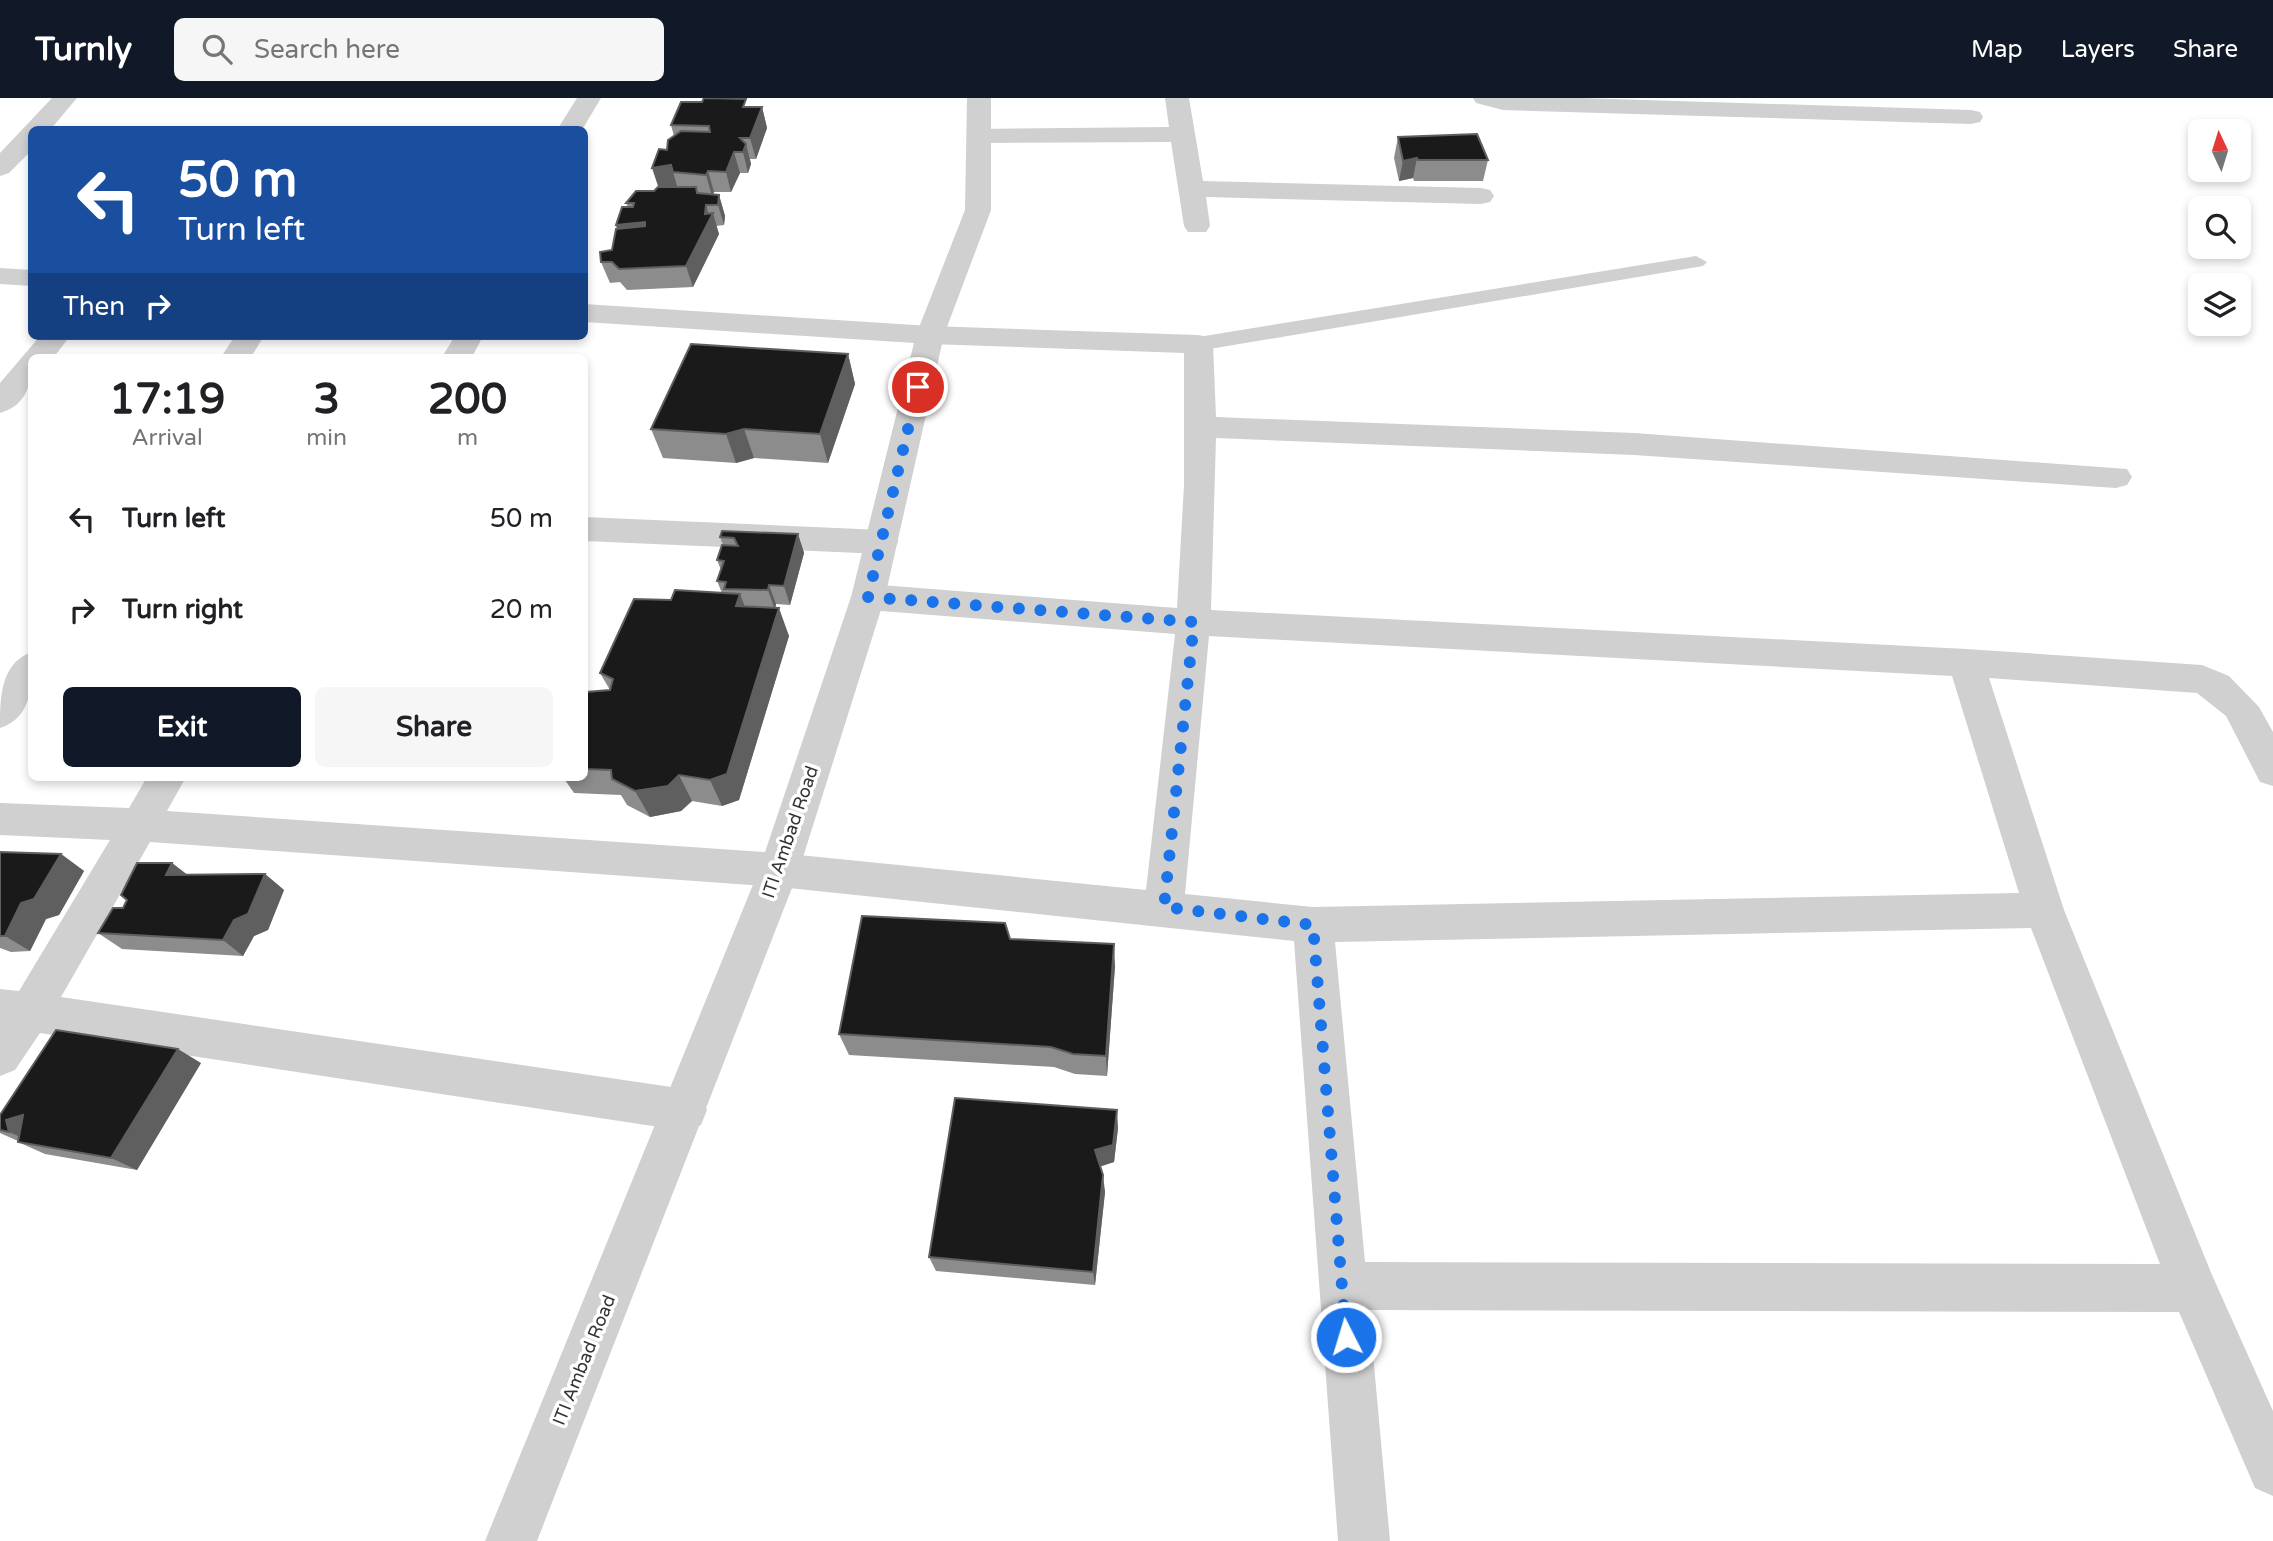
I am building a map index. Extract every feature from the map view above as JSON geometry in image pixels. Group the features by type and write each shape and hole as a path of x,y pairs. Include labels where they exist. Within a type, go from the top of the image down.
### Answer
{"street":[{"path":"40,126 65,98"},
{"path":"572,126 589,98"},
{"name":"ITI Ambad Road","path":"511,1541 779,870 868,597 930,335 978,211 979,98"},
{"path":"1177,98 1198,226"},
{"path":"1485,98 1503,103 1971,117"},
{"path":"979,136 1183,134"},
{"path":"15,159 28,141"},
{"path":"1192,189 1481,196"},
{"path":"0,276 28,278"},
{"path":"588,313 930,335 1198,344 1203,427 1194,622 1164,907"},
{"path":"41,354 53,340"},
{"path":"0,403 28,370"},
{"path":"1203,427 1634,444 2116,477"},
{"path":"588,529 882,542"},
{"path":"868,597 1194,622 1966,663 2202,679 2228,691 2239,703 2273,771"},
{"path":"1966,663 2045,910 2193,1288 2273,1470"},
{"path":"0,714 28,672"},
{"path":"0,1056 15,1010 141,825 165,781"},
{"path":"0,819 141,825 779,870 1164,907 1313,925 2045,910"},
{"path":"1313,925 1364,1541"},
{"path":"15,1010 685,1110"},
{"path":"1341,1286 2193,1288"}],"lane":[{"path":"1198,344 1696,262"}],"building":[{"path":"704,98 746,99 743,107 762,107 750,138 740,138 746,144 743,152 734,152 726,172 708,171 706,175 673,172 671,165 652,168 659,149 667,150 668,140 681,131 710,132 709,126 671,125 681,102 702,102"},
{"path":"1477,134 1488,160 1417,158 1403,161 1398,137"},
{"path":"658,187 696,187 697,193 719,195 718,205 706,205 705,214 713,213 686,266 619,269 612,262 601,262 600,252 612,250 616,229 645,226 645,222 616,225 622,207 633,207 634,203 626,203 636,191 654,191"},
{"path":"691,344 848,354 820,434 744,429 726,434 651,429"},
{"path":"722,531 798,534 784,586 769,585 768,590 724,589 726,582 717,581 724,561 717,560 722,545 738,546 734,538 720,537"},
{"path":"675,590 740,594 736,606 779,608 727,774 710,780 679,775 668,786 635,791 612,779 611,770 588,769 588,692 610,690 613,679 600,673 634,599 671,600"},
{"path":"0,852 61,854 34,899 21,903 5,936 0,936"},
{"path":"137,863 172,863 166,875 265,874 248,914 234,920 223,940 98,933 113,908 123,908 127,900 121,895"},
{"path":"862,916 1005,923 1010,939 1114,944 1106,1056 1073,1054 1051,1047 839,1034"},
{"path":"56,1030 178,1049 111,1158 18,1142 23,1115 6,1120 9,1132 0,1130 0,1115"},
{"path":"955,1098 1117,1110 1113,1145 1095,1150 1103,1175 1093,1272 929,1257"}],"route":[{"path":"918,387 868,597 1194,622 1164,907 1313,925 1346,1337"}]}
